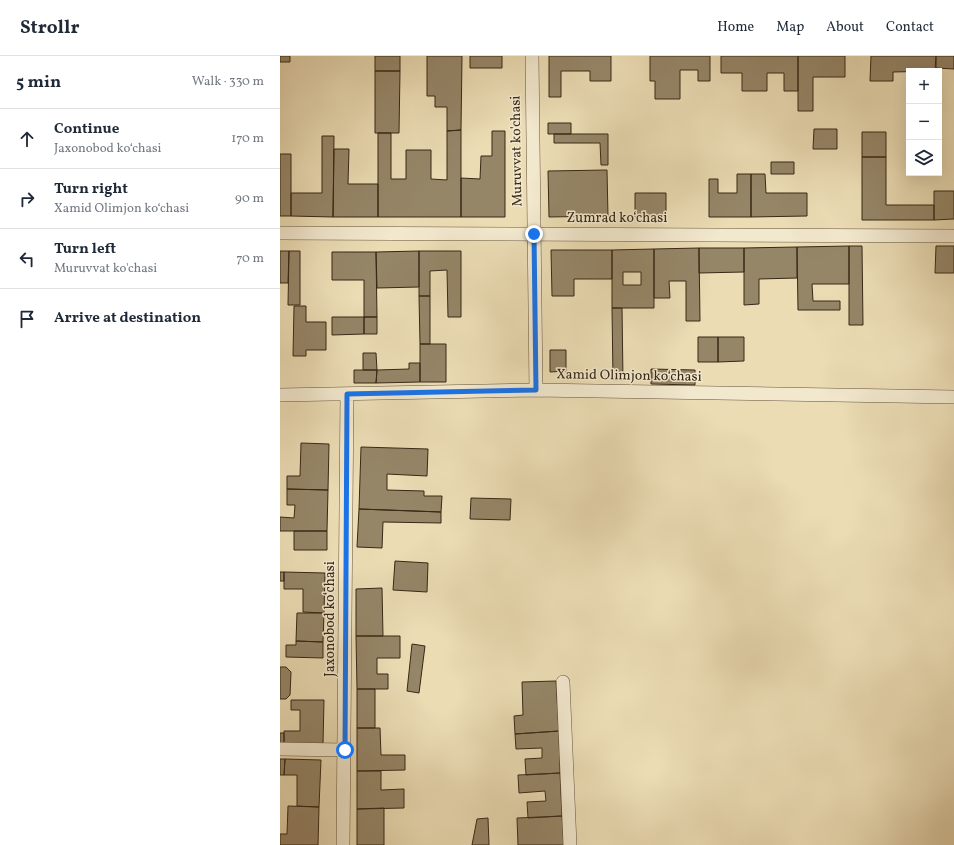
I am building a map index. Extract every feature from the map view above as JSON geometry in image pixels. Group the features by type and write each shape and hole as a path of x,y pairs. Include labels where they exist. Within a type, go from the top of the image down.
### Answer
{"street":[{"name":"Muruvvat ko'chasi","path":"532,56 536,390"},
{"name":"Zumrad koʻchasi","path":"280,233 954,236"},
{"name":"Xamid Olimjon koʻchasi","path":"280,395 536,390 954,397"},
{"name":"Jaxonobod koʻchasi","path":"343,845 347,394"},
{"path":"563,682 570,845"},
{"path":"280,749 345,750"}],"building":[{"path":"280,56 290,56 290,62 280,62"},
{"path":"375,56 400,56 400,71 375,71"},
{"path":"427,56 462,56 461,130 447,131 447,107 435,107 435,96 427,96"},
{"path":"470,56 502,56 502,68 470,68"},
{"path":"549,56 611,56 611,81 590,81 590,71 561,71 561,97 549,97"},
{"path":"650,56 710,56 710,81 698,81 698,70 680,70 680,99 655,99 655,81 650,81"},
{"path":"721,56 798,56 798,91 784,91 784,73 767,73 767,91 742,91 742,73 721,73"},
{"path":"798,56 845,56 845,77 813,77 813,111 798,111"},
{"path":"871,56 936,56 935,68 906,68 906,72 893,72 893,81 870,81"},
{"path":"936,56 954,56 954,69 936,68"},
{"path":"375,71 400,71 399,133 375,133"},
{"path":"548,123 571,123 571,134 548,134"},
{"path":"814,129 837,129 837,149 813,149"},
{"path":"461,130 461,217 378,217 378,133 391,133 391,179 406,179 406,150 431,150 431,179 447,180 447,131"},
{"path":"492,131 505,131 505,217 461,217 461,178 480,179 481,156 492,156"},
{"path":"862,132 886,132 886,157 862,157"},
{"path":"554,134 608,134 608,165 601,165 600,143 554,143"},
{"path":"322,136 334,136 333,217 291,216 291,193 322,193"},
{"path":"334,149 349,149 348,184 378,184 378,217 333,217"},
{"path":"280,154 291,154 291,216 280,216"},
{"path":"862,157 886,157 886,205 934,205 934,220 862,220"},
{"path":"771,162 794,162 794,174 771,174"},
{"path":"607,170 608,216 549,217 548,171"},
{"path":"737,174 751,174 751,217 709,217 709,179 718,179 718,193 737,193"},
{"path":"751,174 765,174 766,193 807,193 807,216 751,217"},
{"path":"934,191 954,191 954,219 934,220"},
{"path":"635,193 666,193 666,216 635,217"},
{"path":"849,246 862,246 863,325 849,325"},
{"path":"849,246 849,284 812,284 813,301 840,301 840,310 798,310 797,247"},
{"path":"936,246 954,246 954,273 935,273"},
{"path":"797,247 797,278 759,279 759,304 744,305 744,248"},
{"path":"699,248 744,248 744,272 699,273"},
{"path":"699,248 700,321 686,321 686,281 669,281 670,298 654,298 654,249"},
{"path":"654,249 654,308 612,308 612,250","holes":["623,272 641,272 641,285 623,285"]},
{"path":"551,250 612,250 612,279 574,279 574,296 552,296"},
{"path":"280,251 289,251 288,283 280,283"},
{"path":"289,251 300,251 300,305 288,305"},
{"path":"419,251 461,251 461,317 448,317 447,270 430,271 430,296 419,296"},
{"path":"419,251 419,287 377,288 376,252"},
{"path":"332,252 376,252 377,317 364,317 364,280 332,280"},
{"path":"419,296 430,296 430,344 420,344"},
{"path":"294,306 306,306 306,322 326,322 326,350 306,350 306,356 293,356"},
{"path":"612,308 622,308 623,380 613,380"},
{"path":"332,317 364,317 364,334 332,335"},
{"path":"364,317 377,317 377,334 364,334"},
{"path":"698,337 718,337 718,362 698,362"},
{"path":"718,337 744,337 744,361 718,362"},
{"path":"420,344 446,344 446,382 420,382"},
{"path":"550,350 566,350 566,371 550,372"},
{"path":"363,353 376,353 377,370 363,370"},
{"path":"409,363 420,363 420,382 376,383 377,370 409,369"},
{"path":"651,369 695,370 695,385 651,384"},
{"path":"354,370 377,370 376,383 354,383"},
{"path":"301,443 329,444 328,490 287,489 287,476 300,476"},
{"path":"361,447 428,449 427,476 387,474 387,490 424,491 424,496 442,496 441,512 359,509"},
{"path":"287,489 328,490 327,531 280,531 280,517 294,518 295,505 287,505"},
{"path":"471,498 511,499 510,520 470,519"},
{"path":"359,509 441,512 441,523 383,522 382,548 357,547"},
{"path":"294,531 327,531 327,550 294,550"},
{"path":"395,561 428,563 427,592 393,590"},
{"path":"280,572 284,572 284,581 280,581"},
{"path":"284,572 325,573 324,613 303,612 303,589 284,589"},
{"path":"382,588 383,636 356,636 356,589"},
{"path":"297,613 324,613 323,642 296,641"},
{"path":"356,636 400,636 400,658 377,658 377,674 388,674 388,689 357,689"},
{"path":"296,641 323,642 323,658 286,657 286,645 296,645"},
{"path":"412,644 425,646 419,693 407,691"},
{"path":"280,667 286,667 291,672 290,695 286,699 280,699"},
{"path":"556,681 559,731 515,734 514,716 523,715 522,682"},
{"path":"357,689 375,689 375,728 357,728"},
{"path":"291,700 324,700 323,744 284,743 284,731 300,731 300,710 291,710"},
{"path":"357,728 380,728 381,755 405,755 405,770 357,771"},
{"path":"559,731 560,773 526,775 525,759 542,758 542,748 516,749 515,734"},
{"path":"280,733 284,733 284,743 280,743"},
{"path":"280,759 285,759 284,775 280,775"},
{"path":"285,759 321,760 319,807 297,806 297,775 284,775"},
{"path":"357,771 381,771 381,790 404,789 404,808 357,809"},
{"path":"560,773 562,816 528,818 527,802 546,801 545,791 519,793 518,775"},
{"path":"288,806 319,807 318,845 280,845 280,834 287,834"},
{"path":"384,808 384,845 357,845 357,809"},
{"path":"562,816 564,845 518,845 517,818"},
{"path":"488,818 489,845 472,845 477,819"}],"route":[{"path":"345,750 347,394 536,390 534,234"}]}
